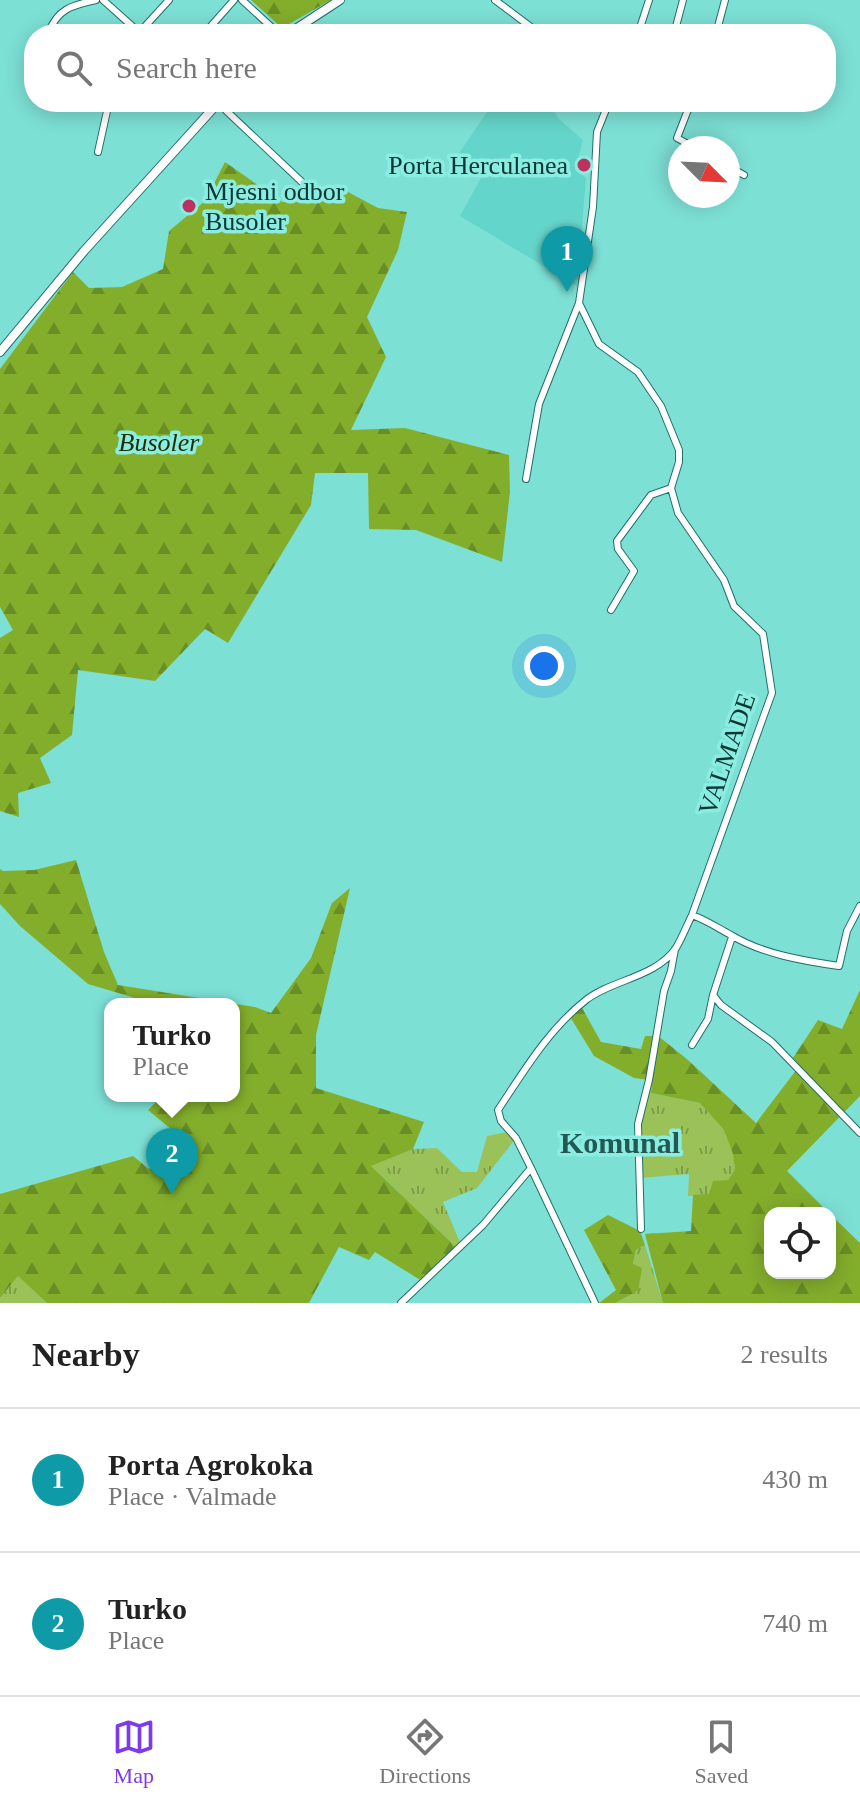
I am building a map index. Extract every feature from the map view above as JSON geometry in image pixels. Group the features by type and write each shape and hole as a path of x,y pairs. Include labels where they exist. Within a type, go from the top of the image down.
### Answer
{"main road":[{"path":"303,24 340,0"},
{"path":"0,352 3,340 209,112"}],"street":[{"path":"53,24 69,6 96,0"},
{"path":"103,0 129,24"},
{"path":"149,24 169,0"},
{"path":"213,24 234,0"},
{"path":"242,0 268,24"},
{"path":"495,0 527,24"},
{"path":"641,24 649,0"},
{"path":"677,24 683,0"},
{"path":"719,24 725,0"},
{"path":"98,152 107,112"},
{"path":"228,112 304,184"},
{"path":"526,479 539,404 579,303 593,207 597,132 605,112"},
{"path":"678,136 687,112"},
{"path":"740,173 744,175"},
{"path":"579,303 599,344 638,372 661,406 679,450 679,462 671,488 651,495 617,541 618,549 634,571 611,610"},
{"name":"VALMADE","path":"671,488 678,513 724,580 730,600 763,634 772,693 692,915 675,949"},
{"path":"692,915 716,924 732,937 793,959 839,966 847,931 860,906"},
{"path":"692,1045 708,1019 732,937"},
{"path":"595,1303 516,1138 501,1121 498,1110 527,1065 560,1023 589,998 652,969 675,949"},
{"path":"641,1229 638,1124 675,949"},
{"path":"713,995 721,1005 772,1042 860,1133"},
{"path":"401,1303 483,1225 531,1168"}],"shaded area":[{"path":"487,112 555,112 583,140 575,170 586,178 577,286 460,216 482,176 455,159"}],"green space":[{"path":"251,0 331,0 289,24 278,24"},
{"name":"Busoler","path":"225,162 282,202 317,201 335,185 378,208 407,212 398,250 367,317 386,357 351,430 405,428 509,455 510,492 502,562 416,530 369,529 368,473 315,473 311,505 228,643 205,629 155,681 78,670 72,735 40,758 51,783 18,793 19,817 0,811 0,638 13,630 0,607 0,369 73,272 89,288 122,287 163,269 169,231 205,201"},
{"path":"76,860 104,952 118,985 199,998 135,998 88,984 20,926 0,904 0,869 34,870"},
{"path":"350,888 316,1035 316,1088 424,1122 413,1149 371,1166 457,1248 422,1281 375,1252 369,1260 339,1247 309,1303 47,1303 18,1276 0,1298 0,1194 133,1156 149,1169 164,1148 189,1144 148,1110 156,1102 240,1102 240,1005 271,1013 311,958 332,903"},
{"path":"860,990 860,1096 787,1171 823,1207 764,1207 764,1279 836,1279 836,1220 860,1243 860,1303 663,1303 645,1234 691,1231 693,1195 709,1194 713,1181 728,1180 735,1169 724,1130 700,1103 651,1093 657,1035 756,1123 797,1069 791,1061 818,1020 842,1029"},
{"path":"581,1006 601,1042 641,1049 645,1036 655,1036 649,1080 634,1078 594,1056 569,1015"},
{"path":"649,1080 652,1081 651,1093 700,1103 724,1130 734,1155 735,1169 728,1180 709,1195 688,1196 689,1174 640,1178 638,1124"},
{"path":"507,1132 516,1138 477,1188 443,1202 461,1245 457,1248 370,1165 413,1149 437,1148 462,1172 477,1172 487,1136"},
{"path":"608,1215 640,1231 645,1245 636,1250 633,1264 642,1268 638,1291 615,1303 599,1303 616,1290 584,1230"},
{"path":"645,1245 663,1303 615,1303 638,1291 633,1264 636,1250"},
{"path":"18,1275 47,1303 0,1303 0,1298"}],"place":[{"name":"Porta Herculanea","path":"584,165"},
{"name":"Mjesni odbor Busoler","path":"189,206"},
{"name":"Porta Agrokoka","path":"567,292"},
{"name":"Turko","path":"172,1194"}],"district":[{"name":"Komunal","path":"620,1142"}]}
